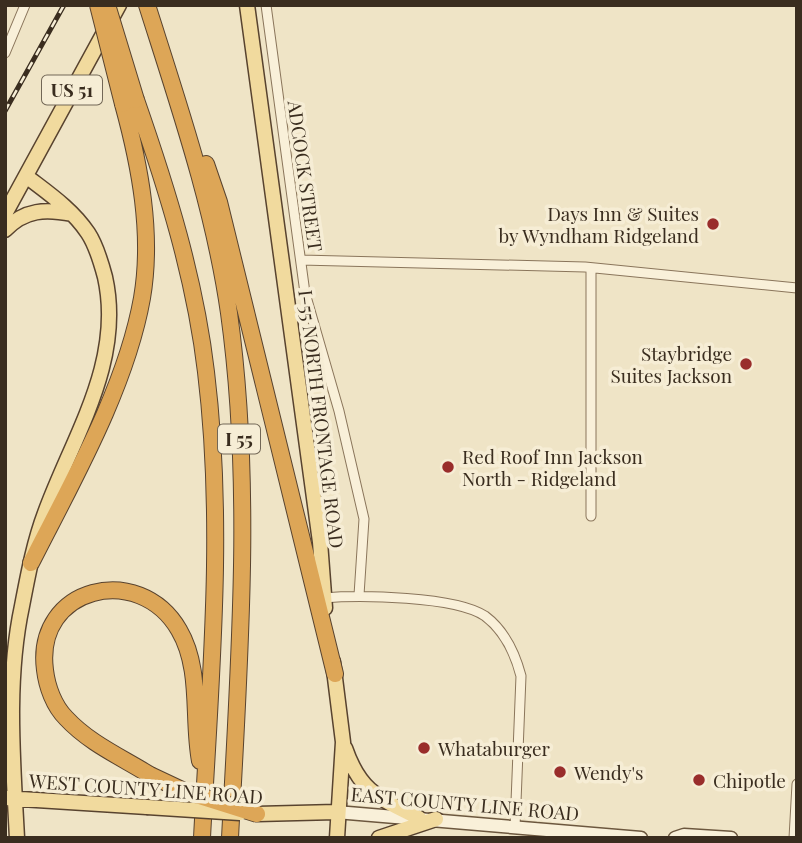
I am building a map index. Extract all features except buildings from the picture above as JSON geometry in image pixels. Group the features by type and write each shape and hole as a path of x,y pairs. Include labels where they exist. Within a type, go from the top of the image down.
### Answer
{"highway":[{"path":"31,563 100,420 130,348 142,298 146,258 143,195 130,102 98,5"},
{"name":"I 55","path":"108,5 130,102 174,210 206,372 217,603 202,838"},
{"name":"I 55","path":"147,5 216,239 229,313 243,513 230,838"},
{"path":"162,54 219,202 335,674"},
{"path":"205,789 198,749 189,653 179,630 163,611 143,596 124,590 102,589 81,596 49,628 43,646 46,679 51,696 64,716 89,739 149,775 184,790 257,814"}],"main road":[{"name":"US 51","path":"5,214 119,5"},
{"name":"I-55 NORTH FRONTAGE ROAD","path":"247,5 320,542 323,598 343,742 336,812 337,838"},
{"path":"5,723 11,697 21,610 44,515 103,372 110,338 111,303 101,262 88,233 72,214 26,176"},
{"path":"5,230 31,212 72,214"},
{"path":"11,697 11,799 17,838"},
{"path":"343,742 361,783 372,794 419,817"},
{"name":"WEST COUNTY LINE ROAD","path":"11,799 285,815"},
{"name":"EAST COUNTY LINE ROAD","path":"285,815 336,812 419,817 642,838"},
{"path":"379,838 436,819"},
{"path":"5,832 9,838"},
{"path":"675,838 684,835 731,838"}],"street":[{"path":"5,53 25,5"},
{"name":"ADCOCK STREET","path":"266,5 305,293 339,411 364,519 359,596"},
{"path":"301,260 591,268 797,288"},
{"path":"591,268 591,516"},
{"path":"323,598 359,596 469,609 484,616 509,643 521,676 516,827"},
{"path":"794,838 797,784"}],"railway":[{"path":"5,111 64,5"}],"place":[{"name":"Days Inn & Suites by Wyndham Ridgeland","path":"713,224"},
{"name":"Staybridge Suites Jackson","path":"746,364"},
{"name":"Red Roof Inn Jackson North - Ridgeland","path":"448,467"},
{"name":"Whataburger","path":"424,748"},
{"name":"Wendy's","path":"560,772"},
{"name":"Chipotle","path":"699,780"}]}
